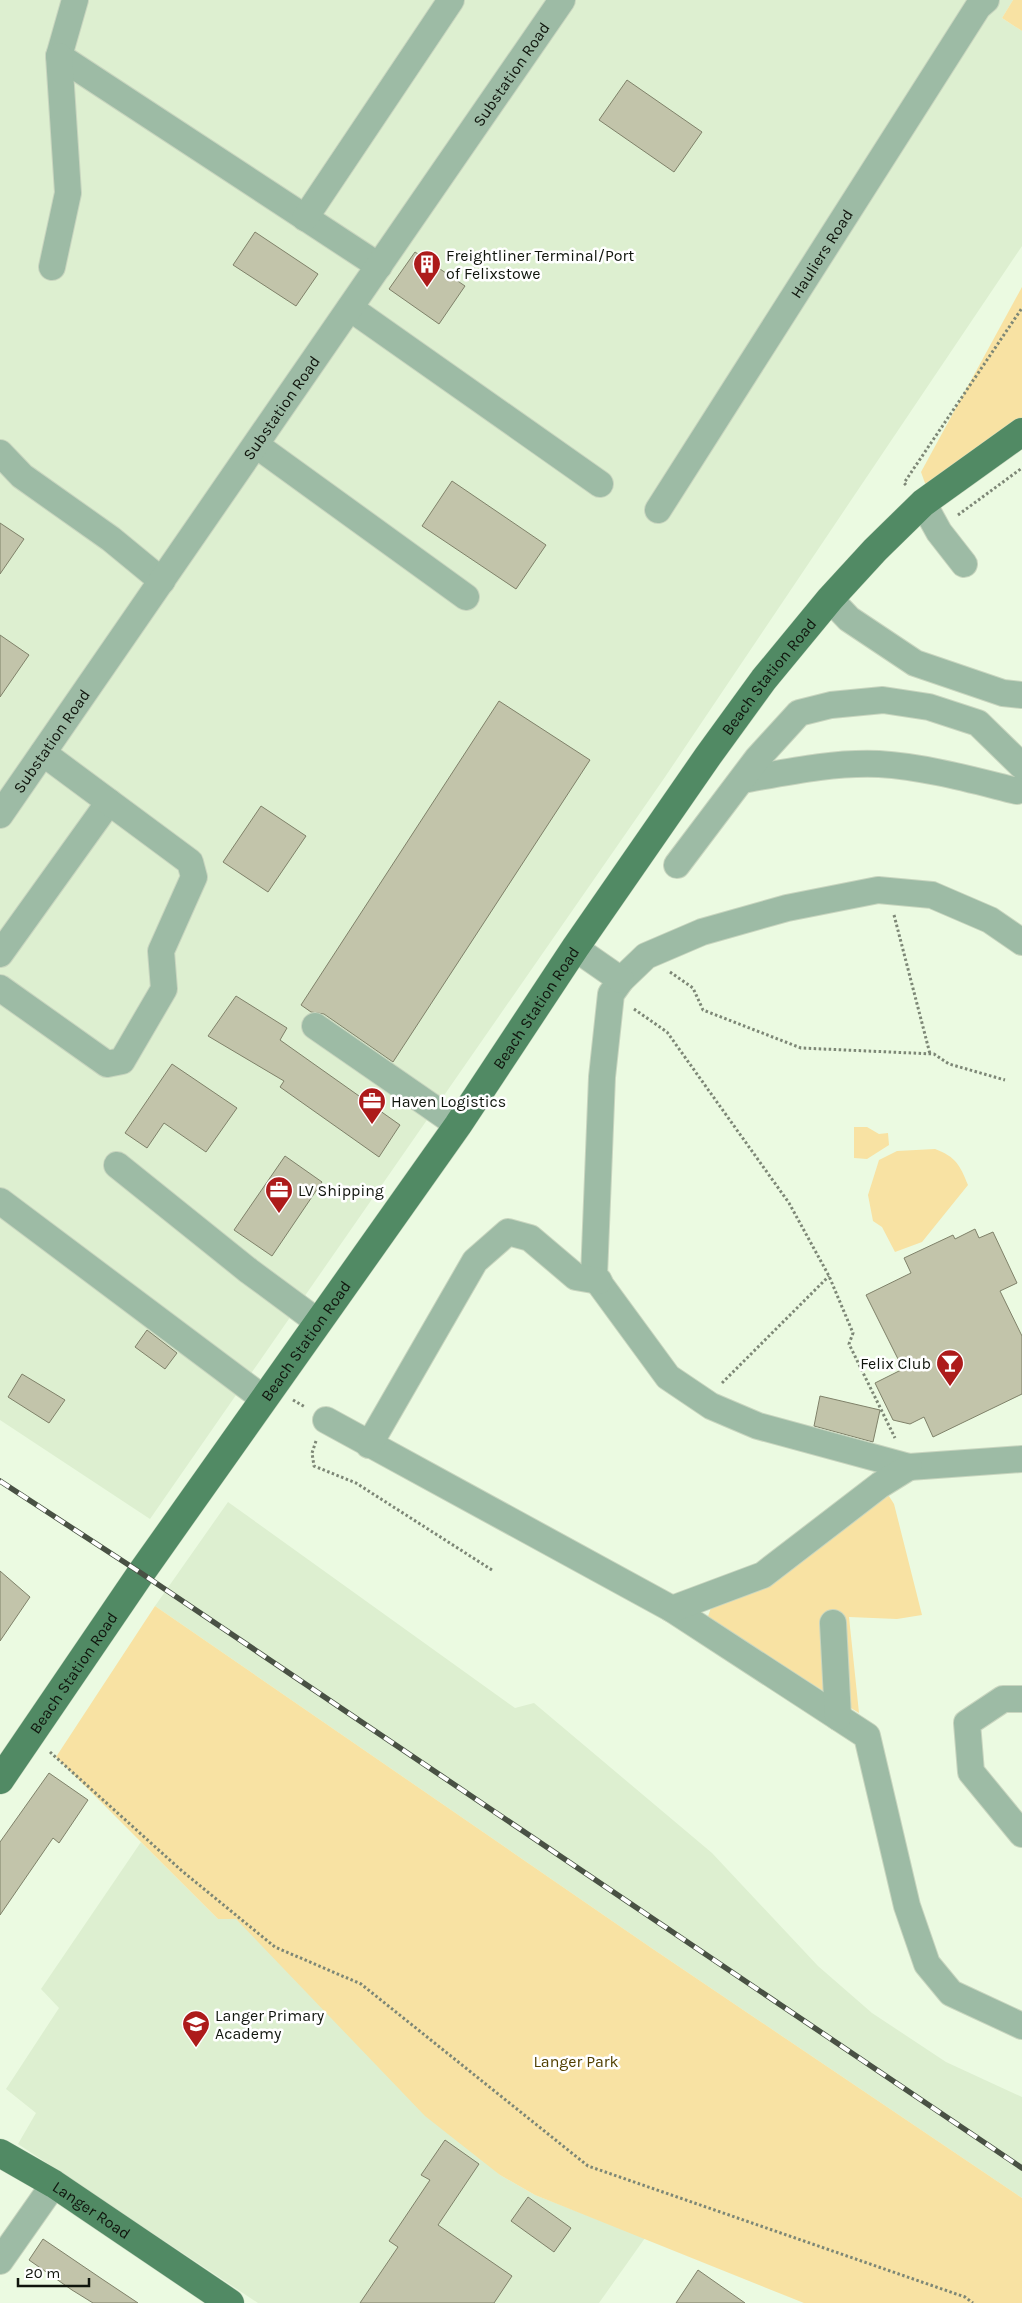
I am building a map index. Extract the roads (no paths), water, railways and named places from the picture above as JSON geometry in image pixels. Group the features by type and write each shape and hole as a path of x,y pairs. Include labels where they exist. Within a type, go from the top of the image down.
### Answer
{"main road":[{"name":"Beach Station Road","path":"0,1780 264,1399 458,1125 575,948 708,756 764,679 830,599 874,550 923,503 1022,432"},
{"name":"Langer Road","path":"0,2153 54,2184 230,2303"}],"street":[{"path":"52,267 68,193 59,56 75,0"},
{"path":"304,218 451,0"},
{"name":"Substation Road","path":"0,815 562,0"},
{"name":"Hauliers Road","path":"658,510 976,2"},
{"path":"59,56 378,266"},
{"path":"350,308 600,484"},
{"path":"256,445 466,597"},
{"path":"0,453 22,476 111,539 162,581"},
{"path":"923,503 939,532 964,564"},
{"path":"830,599 849,619 915,663 1003,693 1022,694"},
{"path":"677,865 757,759 799,713 831,705 883,700 929,707 978,723 1022,766"},
{"path":"0,988 107,1064 122,1061 164,989 161,951 194,876 190,862 43,753"},
{"path":"742,780 813,767 878,764 936,770 1018,791 1022,788"},
{"path":"0,954 109,802"},
{"path":"1022,942 990,920 932,895 878,890 787,908 702,932 646,956 616,987 602,1077 594,1276 668,1377 703,1400 758,1426 909,1468 1022,1459"},
{"path":"575,948 616,987"},
{"path":"315,1026 458,1125"},
{"path":"116,1165 318,1322"},
{"path":"0,1201 264,1399"},
{"path":"369,1445 475,1261 508,1232 530,1238 576,1277 599,1281"},
{"path":"326,1420 672,1608 867,1736 907,1906 927,1964 951,1993 1022,2026"},
{"path":"672,1608 763,1575 880,1485 909,1468"},
{"path":"833,1623 838,1717"},
{"path":"1022,1699 1003,1700 967,1723 971,1772 1022,1834"},
{"path":"0,2261 54,2184"}],"railway":[{"path":"0,1481 141,1573 1022,2168"}],"place":[{"name":"Freightliner Terminal/Port of Felixstowe","path":"427,288"},
{"name":"Haven Logistics","path":"372,1125"},
{"name":"LV Shipping","path":"279,1214"},
{"name":"Felix Club","path":"950,1387"},
{"name":"Langer Primary Academy","path":"196,2048"}],"park label":[{"name":"Langer Park","path":"576,2061"}]}
